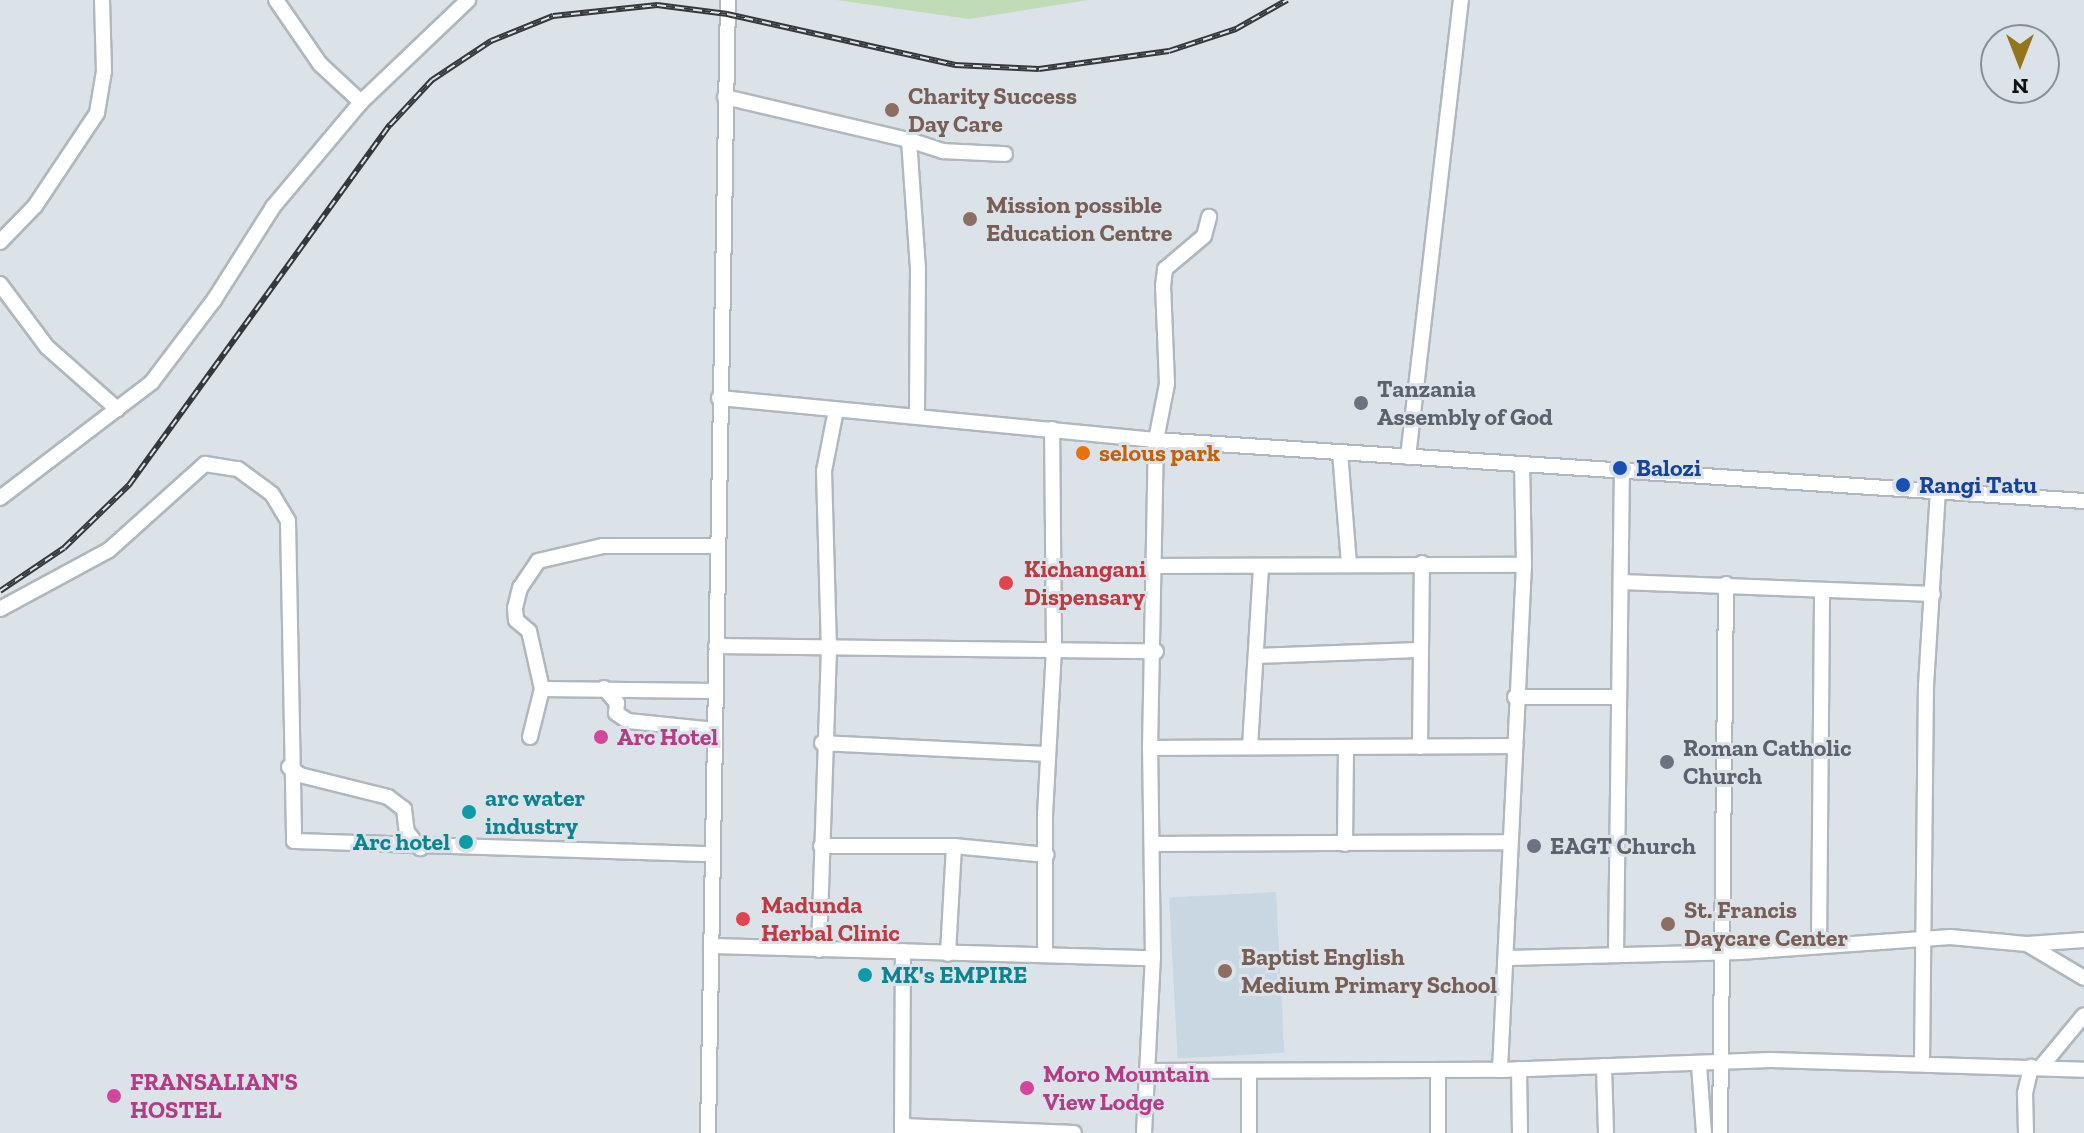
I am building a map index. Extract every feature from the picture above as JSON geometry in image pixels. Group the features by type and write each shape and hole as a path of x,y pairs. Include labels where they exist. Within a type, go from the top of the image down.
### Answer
{"street":[{"path":"0,242 35,206 97,113 104,71 102,0"},
{"path":"276,0 320,64 361,102"},
{"path":"0,498 152,382 214,300 273,207 361,102 468,0"},
{"path":"708,1133 728,0"},
{"path":"1408,457 1461,0"},
{"path":"725,97 909,140 943,151 1005,154"},
{"path":"909,140 914,169 917,416"},
{"path":"914,169 943,151"},
{"path":"1144,1133 1153,958 1150,748 1156,651 1156,440 1167,384 1162,318 1165,269 1204,236 1209,217"},
{"path":"0,284 47,347 117,409"},
{"path":"719,398 1156,440 2084,501"},
{"path":"819,950 822,743 829,650 824,471 836,410"},
{"path":"1045,952 1048,754 1054,648 1052,429"},
{"path":"1340,452 1349,565"},
{"path":"0,609 109,550 205,464 245,472 272,494 288,521 289,767 294,841 420,848 713,854"},
{"path":"1500,1070 1508,958 1515,697 1524,565 1522,465"},
{"path":"1616,955 1622,471"},
{"path":"1922,1064 1921,938 1938,492"},
{"path":"530,737 542,689 529,631 516,620 515,608 520,588 538,561 603,546 717,546"},
{"path":"1420,747 1418,650 1422,563"},
{"path":"1156,566 1524,565"},
{"path":"1250,747 1261,567"},
{"path":"1622,582 1933,594"},
{"path":"1720,1133 1726,584"},
{"path":"1819,945 1822,591"},
{"path":"716,646 829,650 1054,648 1156,651"},
{"path":"1256,656 1418,650"},
{"path":"604,688 617,703 616,713 628,721 715,730"},
{"path":"542,689 715,691"},
{"path":"1515,697 1619,697"},
{"path":"822,743 1048,754"},
{"path":"1150,748 1513,746"},
{"path":"1345,844 1346,748"},
{"path":"289,767 300,775 388,797 404,809 407,832 420,848"},
{"path":"1153,844 1510,842"},
{"path":"821,846 954,846 1047,855"},
{"path":"948,954 954,846"},
{"path":"1508,958 1720,952 1980,936 2027,944 2084,940"},
{"path":"2027,944 2084,978"},
{"path":"711,946 948,954 1045,952 1153,958"},
{"path":"903,951 902,1130 1074,1133"},
{"path":"2026,1133 2025,1093 2036,1067 2084,1015"},
{"path":"1147,1071 1500,1070 1771,1060 2084,1070"},
{"path":"1699,1065 1704,1133"},
{"path":"1604,1066 1606,1133"},
{"path":"1519,1069 1520,1133"},
{"path":"1438,1071 1438,1133"},
{"path":"1249,1072 1249,1133"}],"shaded area":[{"name":"Baptist English Medium Primary School","path":"1276,892 1284,1053 1178,1058 1169,898"}],"green space":[{"path":"837,0 1088,0 969,19"}],"railway":[{"path":"0,591 64,548 129,485 390,125 432,80 491,41 553,16 657,5 727,14 955,65 1039,69 1169,51 1236,29 1287,0"}],"place":[{"name":"Charity Success Day Care","path":"892,110"},
{"name":"Mission possible Education Centre","path":"970,219"},
{"name":"Tanzania Assembly of God","path":"1361,403"},
{"name":"selous park","path":"1083,453"},
{"name":"Balozi","path":"1620,468"},
{"name":"Rangi Tatu","path":"1903,485"},
{"name":"Kichangani Dispensary","path":"1006,583"},
{"name":"Arc Hotel","path":"601,737"},
{"name":"Roman Catholic Church","path":"1667,762"},
{"name":"arc water industry","path":"469,812"},
{"name":"Arc hotel","path":"466,842"},
{"name":"EAGT Church","path":"1534,846"},
{"name":"Madunda Herbal Clinic","path":"743,919"},
{"name":"St. Francis Daycare Center","path":"1668,924"},
{"name":"Baptist English Medium Primary School","path":"1225,971"},
{"name":"MK's EMPIRE","path":"865,975"},
{"name":"Moro Mountain View Lodge","path":"1027,1088"},
{"name":"FRANSALIAN'S HOSTEL","path":"114,1096"}]}
